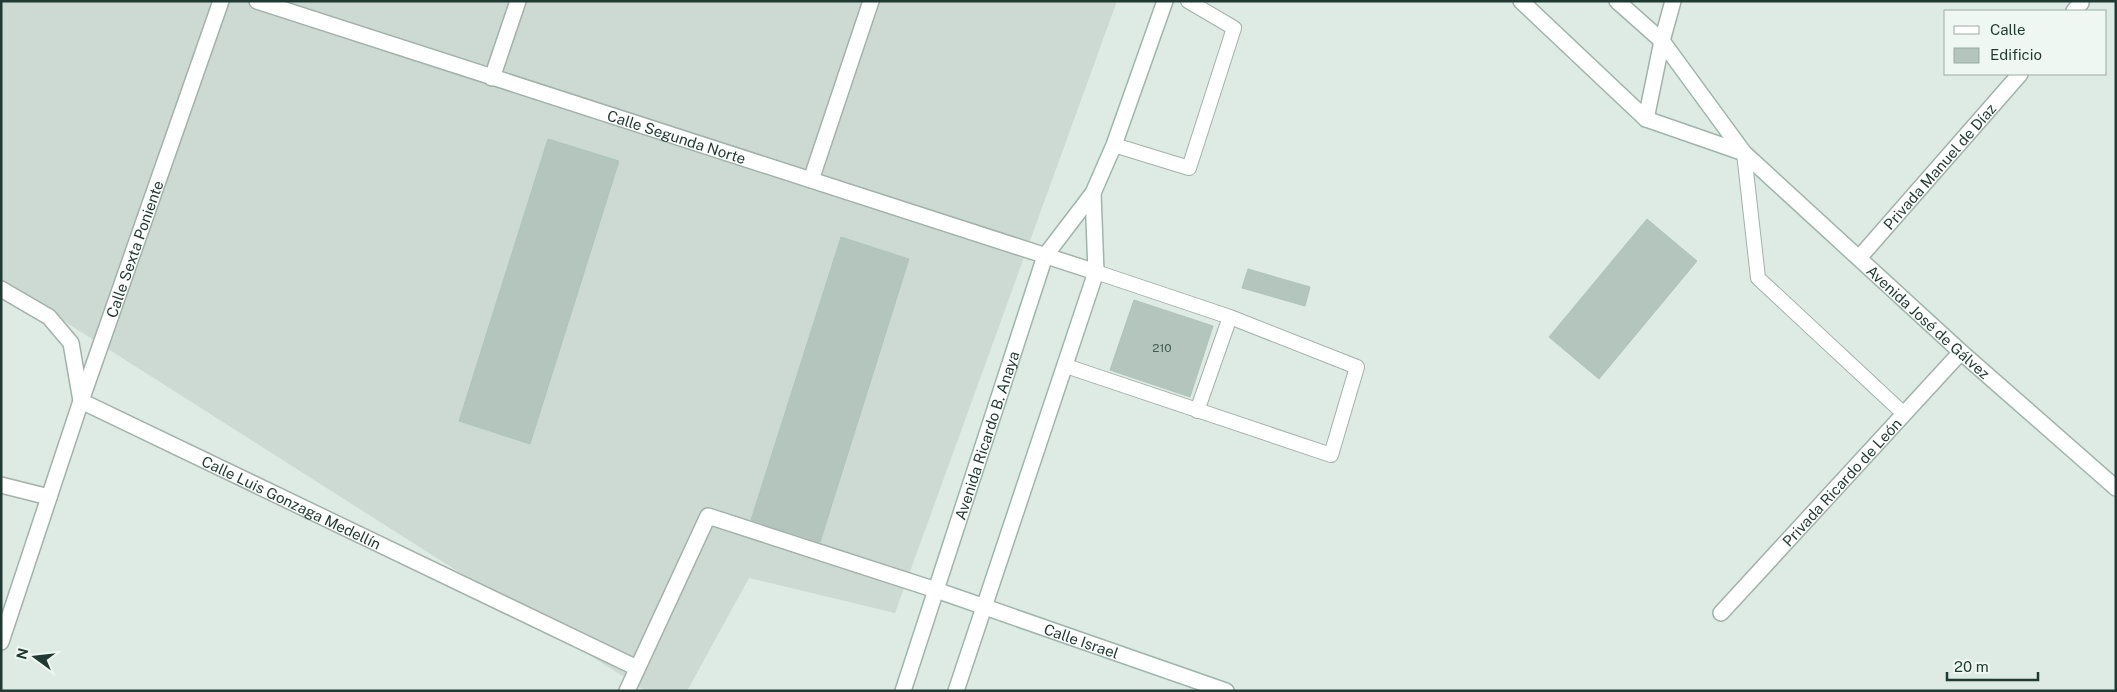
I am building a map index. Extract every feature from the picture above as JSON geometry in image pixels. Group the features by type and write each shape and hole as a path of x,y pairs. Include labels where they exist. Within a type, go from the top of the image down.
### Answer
{"street":[{"name":"Calle Sexta Poniente","path":"1,642 81,401 221,1"},
{"name":"Calle Segunda Norte","path":"257,1 1096,272"},
{"path":"492,78 518,1"},
{"path":"811,180 871,1"},
{"name":"Avenida Ricardo B. Anaya","path":"903,691 1046,256 1093,193 1114,145 1165,1"},
{"name":"Avenida José de Gálvez","path":"1521,1 1646,119 1744,153"},
{"name":"Avenida José de Gálvez","path":"1617,1 1662,40 1744,153 1961,352 2116,488"},
{"path":"1646,119 1662,40 1673,1"},
{"name":"Privada Manuel de Díaz","path":"1859,258 2019,75"},
{"name":"Avenida Ricardo B. Anaya","path":"956,691 1096,272 1093,193"},
{"path":"1,289 49,317 71,342 81,401"},
{"name":"Privada Ricardo de León","path":"1721,613 1961,352"},
{"name":"Calle Luis Gonzaga Medellín","path":"81,401 637,668"},
{"path":"1,485 49,497"},
{"name":"Calle Israel","path":"637,668 708,516 936,590 1226,691"},
{"path":"627,691 637,668"}],"lane":[{"path":"1114,145 1189,168 1234,28 1188,1"},
{"path":"1744,153 1758,278 1903,414"},
{"path":"1066,366 1331,455 1357,366 1230,317 1096,272"},
{"path":"1197,411 1230,317"}],"shaded area":[{"path":"1,1 1117,1 895,613 749,578 687,691 646,691 1,281"}],"building":[{"path":"548,139 619,161 530,444 459,421"},
{"path":"1647,219 1697,261 1599,379 1549,337"},
{"path":"841,237 909,259 820,542 751,520"},
{"path":"1248,269 1310,287 1305,306 1242,288"},
{"path":"1134,300 1213,326 1190,397 1110,370"}]}
